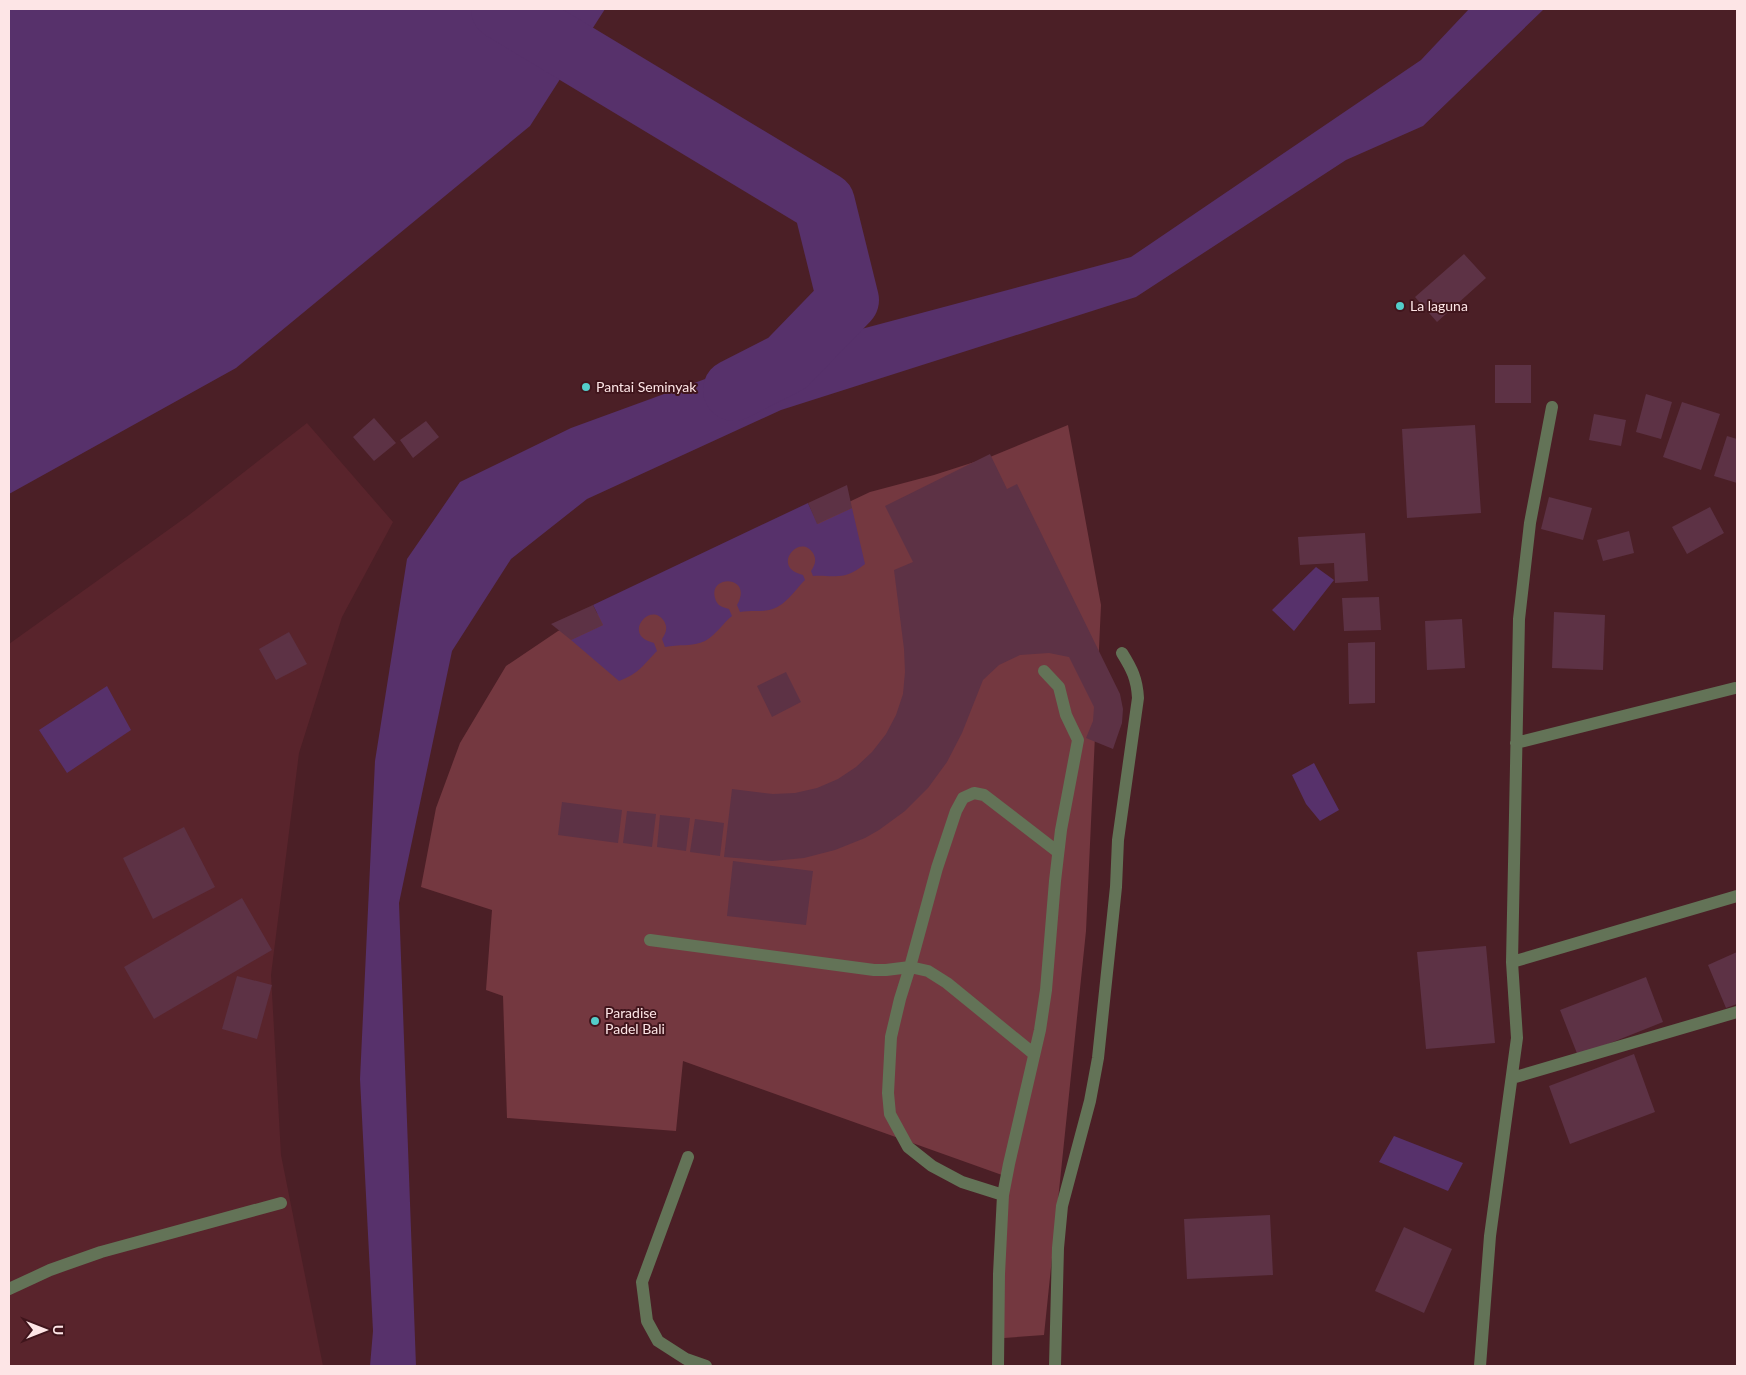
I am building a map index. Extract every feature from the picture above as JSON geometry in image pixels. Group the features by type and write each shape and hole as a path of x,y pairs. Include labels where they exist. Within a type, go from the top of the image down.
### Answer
{"street":[{"path":"1480,1366 1490,1236 1517,1038 1512,962 1518,619 1530,523 1552,407"},
{"path":"1055,1366 1058,1248 1062,1206 1090,1101 1098,1058 1116,887 1118,840 1138,698 1133,671 1122,653"},
{"path":"998,1366 999,1274 1003,1195 1040,1030 1046,990 1058,852 1078,740 1066,715 1059,687 1044,671"},
{"path":"1516,743 1735,688"},
{"path":"1003,1195 962,1182 932,1166 908,1147 890,1114 888,1093 891,1037 937,868 956,811 963,798 974,793 984,795 1058,852"},
{"path":"1512,962 1737,896"},
{"path":"650,940 874,970 910,967 928,971 1034,1054"},
{"path":"1512,1078 1737,1012"},
{"path":"688,1156 642,1282 647,1321 658,1341 686,1359 706,1366"},
{"path":"9,1289 50,1270 101,1252 281,1203"}],"shaded area":[{"path":"9,9 605,9 530,126 236,368 9,494"},
{"path":"1469,9 1544,9 1423,126 1346,160 1136,297 781,410 587,499 511,559 452,651 399,903 416,1366 370,1366 373,1331 360,1079 375,761 407,559 460,482 571,428 790,348 1131,257 1421,60"},
{"path":"307,423 393,522 342,617 299,753 271,975 281,1155 323,1366 9,1366 9,644 189,515"},
{"path":"1068,425 1101,605 1086,931 1044,1335 1004,1338 1002,1175 683,1061 676,1131 507,1118 503,996 486,990 492,910 421,887 436,808 460,743 506,666 558,631 870,492 934,475 990,457"},
{"path":"808,503 818,524 852,508 865,564 846,575 813,576 811,571 815,560 813,553 807,548 795,549 788,559 789,566 793,571 803,575 805,580 780,606 766,611 740,612 737,605 741,595 740,588 736,583 730,581 723,582 715,590 715,598 718,604 729,609 732,616 709,638 696,644 665,647 662,639 666,630 664,621 658,616 646,617 639,627 640,634 644,639 654,643 657,651 637,672 619,681 571,640 603,625 593,605"},
{"path":"1316,567 1334,580 1294,631 1272,610"},
{"path":"107,686 131,730 67,773 39,730"},
{"path":"1314,763 1339,810 1320,821 1306,804 1292,775"},
{"path":"1394,1136 1463,1163 1448,1191 1379,1162"}],"building":[{"path":"1464,254 1486,278 1437,322 1415,297"},
{"path":"1495,365 1531,365 1531,403 1495,403"},
{"path":"1646,394 1672,402 1661,439 1636,432"},
{"path":"1682,402 1720,414 1701,470 1663,457"},
{"path":"1594,414 1626,420 1621,446 1589,440"},
{"path":"374,418 396,443 374,461 353,437"},
{"path":"426,421 439,437 413,458 400,440"},
{"path":"1475,425 1481,513 1407,518 1402,429"},
{"path":"1727,436 1737,439 1737,483 1714,476"},
{"path":"990,454 1007,489 1017,484 1120,694 1123,709 1122,723 1113,749 1086,738 1093,721 1094,707 1069,657 1049,653 1020,655 999,665 983,680 962,733 947,762 928,788 905,811 879,830 835,850 804,858 772,861 724,857 732,789 773,794 795,793 817,788 838,779 856,767 872,752 886,734 896,715 903,694 905,672 894,570 913,562 885,506"},
{"path":"847,485 852,508 817,524 808,503"},
{"path":"1549,497 1592,508 1583,540 1541,529"},
{"path":"1710,507 1724,533 1687,554 1672,527"},
{"path":"1629,531 1634,553 1603,561 1597,540"},
{"path":"1365,533 1368,581 1335,583 1334,563 1300,565 1298,537"},
{"path":"1379,597 1381,630 1344,631 1342,598"},
{"path":"593,605 603,625 571,640 551,624"},
{"path":"1554,612 1605,615 1603,670 1552,668"},
{"path":"1462,619 1465,668 1427,670 1425,621"},
{"path":"289,632 307,664 276,680 259,649"},
{"path":"1375,642 1375,703 1349,704 1348,643"},
{"path":"786,672 801,702 772,717 757,686"},
{"path":"562,802 622,810 618,843 558,835"},
{"path":"627,811 656,814 652,847 623,843"},
{"path":"660,815 690,818 686,851 657,847"},
{"path":"695,819 724,823 720,856 690,852"},
{"path":"184,827 215,887 153,919 123,858"},
{"path":"733,861 813,871 806,925 727,916"},
{"path":"242,898 272,950 154,1019 124,967"},
{"path":"1486,946 1495,1043 1426,1049 1417,952"},
{"path":"1737,952 1737,1004 1726,1008 1708,965"},
{"path":"237,976 272,985 257,1039 222,1029"},
{"path":"1646,977 1663,1022 1578,1056 1560,1010"},
{"path":"1634,1054 1655,1112 1570,1144 1549,1086"},
{"path":"1270,1215 1273,1275 1187,1279 1184,1219"},
{"path":"1404,1227 1452,1249 1424,1313 1375,1291"}],"waterway":[{"path":"502,9 824,203 848,300 787,363 734,390"}],"place":[{"name":"La laguna","path":"1400,306"},
{"name":"Pantai Seminyak","path":"586,387"},
{"name":"Paradise Padel Bali","path":"595,1021"}]}
